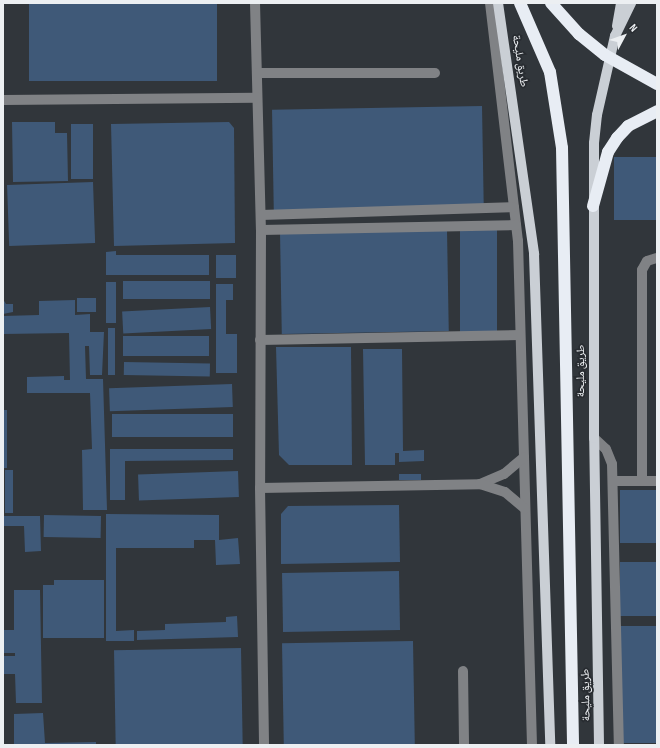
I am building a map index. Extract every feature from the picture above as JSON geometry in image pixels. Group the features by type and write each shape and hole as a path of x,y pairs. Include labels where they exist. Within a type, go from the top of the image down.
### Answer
{"highway":[{"path":"520,3 550,72 562,148 573,745"},
{"path":"551,3 579,34 604,55 657,84"},
{"path":"593,206 608,152 617,138 628,126 657,111"}],"main road":[{"name":"طريق مليحة","path":"498,3 534,254 550,745"},
{"path":"615,36 621,3"},
{"name":"طريق مليحة","path":"599,745 594,438 593,206 597,115 615,36 630,3"}],"street":[{"path":"255,3 261,216 260,488 264,745"},
{"path":"490,3 516,225 532,745"},
{"path":"257,72 435,73"},
{"path":"3,100 257,98"},
{"path":"261,216 514,207"},
{"path":"261,230 516,225"},
{"path":"642,481 642,270 647,261 657,258"},
{"path":"260,340 520,335"},
{"path":"594,438 610,456 613,481 619,745"},
{"path":"480,484 504,474 524,457"},
{"path":"613,481 657,481"},
{"path":"260,488 480,484 505,492 525,509"},
{"path":"463,671 464,745"}],"building":[{"path":"29,3 217,3 217,81 29,81"},
{"path":"482,106 484,208 274,212 272,110"},
{"path":"12,122 55,122 55,133 67,133 68,181 13,182"},
{"path":"229,122 234,128 235,243 114,246 111,124"},
{"path":"71,124 93,124 93,179 71,179"},
{"path":"614,157 657,157 657,220 614,220"},
{"path":"93,182 95,243 9,246 7,185"},
{"path":"460,229 497,229 497,332 460,332"},
{"path":"447,230 449,331 282,334 280,233"},
{"path":"116,251 116,255 209,255 209,275 106,275 106,252"},
{"path":"216,255 236,255 236,278 216,278"},
{"path":"123,281 210,281 210,299 123,299"},
{"path":"106,282 116,282 116,323 106,323"},
{"path":"216,284 233,284 233,300 226,300 226,334 237,334 237,373 216,373"},
{"path":"77,298 96,298 96,312 77,312"},
{"path":"3,299 6,304 13,304 13,312 3,314"},
{"path":"75,300 75,315 90,314 90,332 104,332 102,375 90,375 89,346 85,346 86,379 103,379 107,510 83,510 82,450 92,449 90,393 27,393 27,377 64,376 64,380 70,380 69,333 3,334 3,316 39,315 39,301"},
{"path":"210,307 211,329 123,334 122,312"},
{"path":"108,328 115,328 115,375 108,375"},
{"path":"123,336 209,336 209,356 123,356"},
{"path":"276,347 351,347 352,465 289,465 279,455"},
{"path":"363,349 402,349 403,451 424,450 424,461 399,462 399,453 395,453 395,465 365,465"},
{"path":"124,362 210,364 210,376 124,375"},
{"path":"232,384 233,407 110,411 109,388"},
{"path":"3,410 7,410 7,468 3,468"},
{"path":"112,414 233,414 233,437 112,437"},
{"path":"110,449 233,449 233,460 125,461 125,500 110,500"},
{"path":"5,470 13,470 13,513 5,513"},
{"path":"238,471 239,497 139,500 138,474"},
{"path":"399,474 421,474 421,480 399,480"},
{"path":"620,490 657,490 657,543 620,543"},
{"path":"399,505 400,562 281,564 281,514 288,506"},
{"path":"106,514 219,515 219,540 238,538 240,564 216,565 215,540 194,540 194,548 116,548 116,631 134,630 134,641 106,641"},
{"path":"44,515 101,516 101,538 44,537"},
{"path":"3,516 40,516 41,551 25,552 24,526 3,526"},
{"path":"620,562 657,562 657,616 620,616"},
{"path":"399,571 400,630 283,632 282,573"},
{"path":"54,580 104,580 104,638 43,638 43,585 54,585"},
{"path":"14,590 40,590 42,703 16,703 15,674 3,674 3,656 15,656 15,653 3,653 3,630 14,630"},
{"path":"237,616 238,637 137,640 137,631 165,630 165,624 226,622 226,617"},
{"path":"619,626 657,626 657,743 619,743"},
{"path":"413,641 415,745 284,745 282,643"},
{"path":"241,648 243,745 116,745 114,650"},
{"path":"43,713 45,743 96,742 96,745 14,745 14,714"}]}
